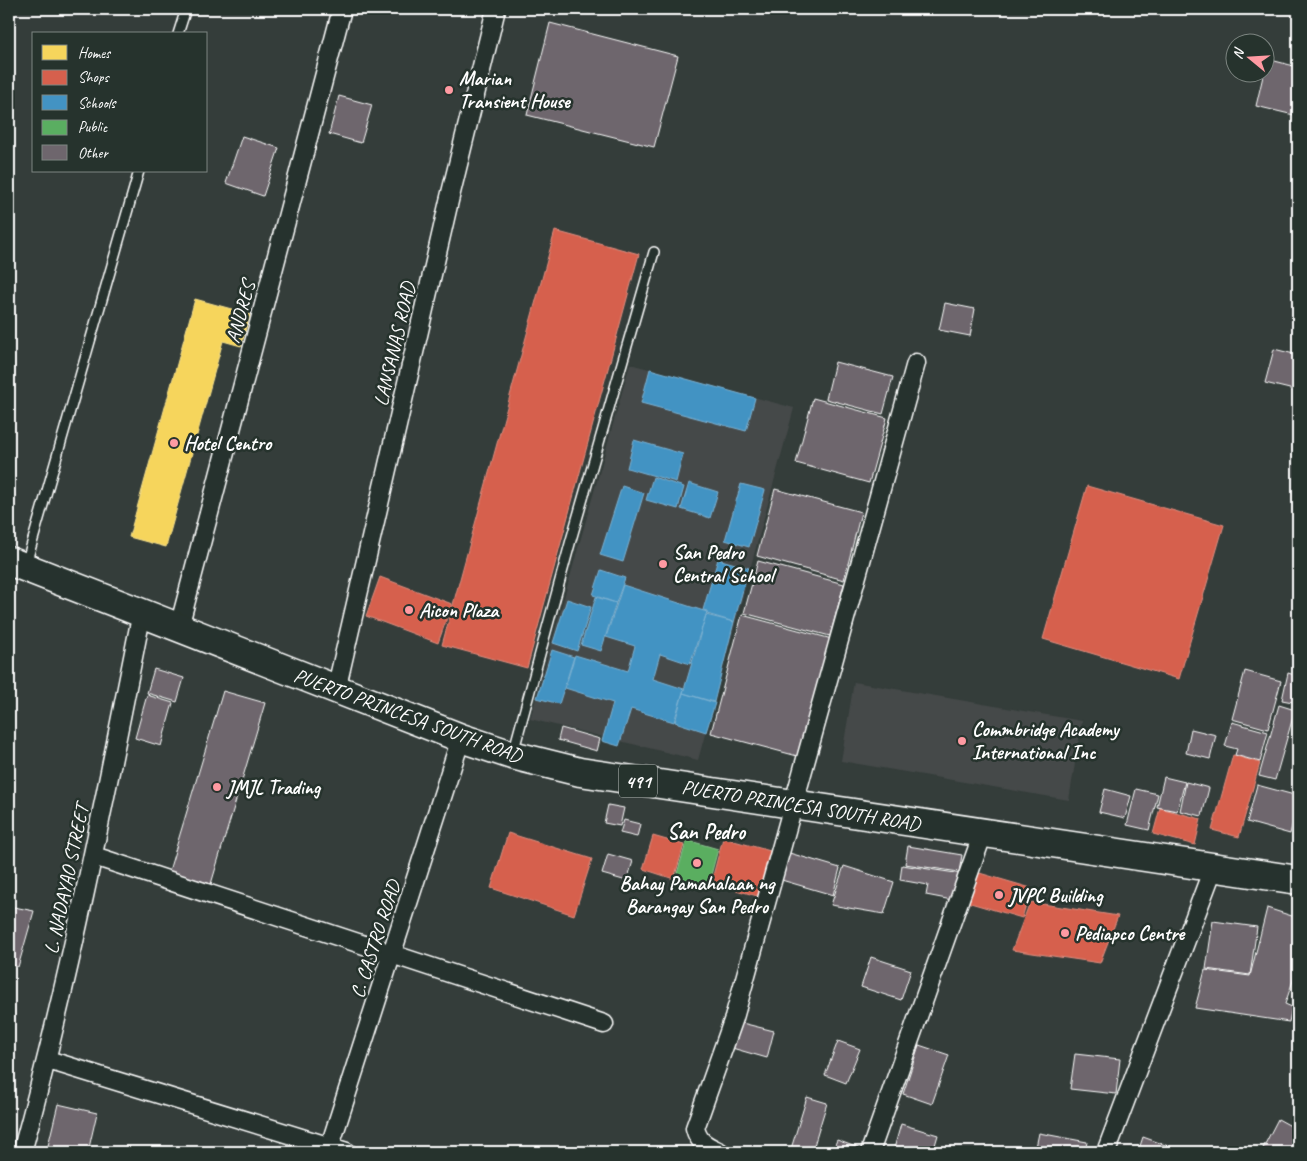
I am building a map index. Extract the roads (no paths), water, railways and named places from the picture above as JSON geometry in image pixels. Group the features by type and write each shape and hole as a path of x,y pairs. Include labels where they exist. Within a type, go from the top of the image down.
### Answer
{"main road":[{"name":"PUERTO PRINCESA SOUTH ROAD","path":"17,564 461,738 512,755 580,772 1298,880"}],"street":[{"name":"ANDRES","path":"179,627 342,9"},
{"name":"LANSANAS ROAD","path":"336,690 447,210 496,9"},
{"path":"720,1152 702,1142 697,1137 695,1128 734,1018 916,363"},
{"name":"L. NADAYAO STREET","path":"22,1152 48,1060 94,856 142,612"},
{"name":"C. CASTRO ROAD","path":"335,1150 393,953 461,738"},
{"path":"870,1152 983,833"},
{"path":"94,856 604,1024"},
{"path":"1106,1152 1214,866"},
{"path":"48,1060 335,1150"}],"lane":[{"path":"179,32 186,9"},
{"path":"17,564 139,172"},
{"path":"512,755 571,540 654,252"}],"place":[{"name":"Marian Transient House","path":"449,90"},
{"name":"Hotel Centro","path":"174,443"},
{"name":"San Pedro Central School","path":"663,564"},
{"name":"Aicon Plaza","path":"409,610"},
{"name":"Commbridge Academy International Inc","path":"962,741"},
{"name":"JMJL Trading","path":"217,787"},
{"name":"Bahay Pamahalaan ng Barangay San Pedro","path":"697,863"},
{"name":"JVPC Building","path":"999,895"},
{"name":"Pediapco Centre","path":"1065,933"}],"district":[{"name":"San Pedro","path":"706,831"}]}
